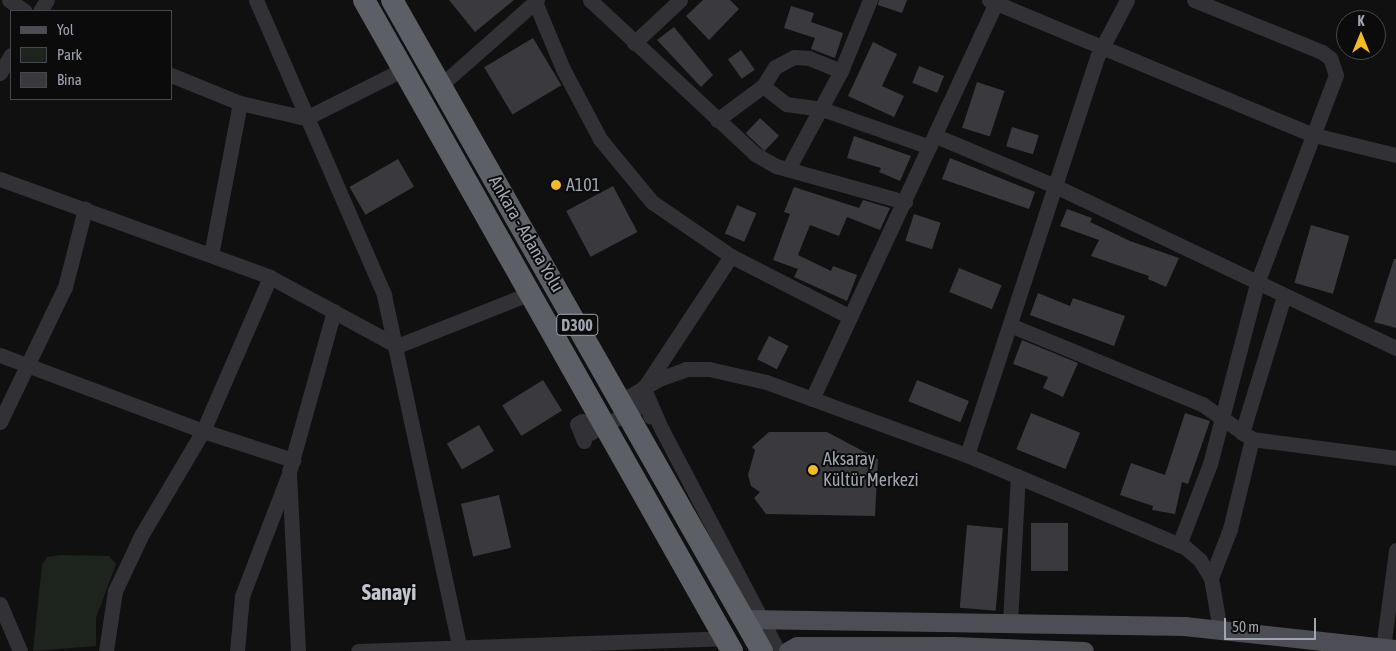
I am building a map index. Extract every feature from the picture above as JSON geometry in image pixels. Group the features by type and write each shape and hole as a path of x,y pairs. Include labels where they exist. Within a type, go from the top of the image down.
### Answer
{"highway":[{"name":"Ankara - Adana Yolu","path":"364,0 728,644"},
{"name":"Ankara - Adana Yolu","path":"395,1 441,86 621,402 751,619 762,651"}],"main road":[{"path":"751,619 1010,622 1220,630 1390,649"},
{"path":"788,651 797,646 1084,651"}],"street":[{"path":"9,0 24,10"},
{"path":"256,0 384,295 398,346 461,648"},
{"path":"590,0 755,154 788,169 905,202"},
{"path":"634,43 680,0"},
{"path":"788,169 841,71 870,0"},
{"path":"967,455 1102,48 1127,0"},
{"path":"1179,545 1210,464 1257,283 1334,84 1330,58 1194,0"},
{"path":"441,86 536,1 562,69 600,139 652,202 731,256 850,317"},
{"path":"812,399 933,141 992,1 1314,135 1396,155"},
{"path":"0,73 10,57"},
{"path":"717,120 763,86 775,66 794,57 808,58 841,71"},
{"path":"172,74 240,103 306,118 404,69"},
{"path":"763,86 786,104 822,108 933,141 1056,186 1396,348"},
{"path":"211,255 240,103"},
{"path":"0,178 270,277 398,346"},
{"path":"0,422 29,365 64,287 85,209"},
{"path":"644,387 731,256"},
{"path":"106,651 115,591 142,534 203,431 270,277"},
{"path":"398,346 531,293"},
{"path":"1211,578 1230,529 1247,436 1284,296"},
{"path":"237,651 242,596 291,466 334,311"},
{"path":"1010,325 1202,404 1247,436 1396,458"},
{"path":"0,355 291,466"},
{"path":"621,402 644,387 686,369 709,369 766,382 967,455 1179,545 1200,560 1211,578 1220,630"},
{"path":"644,387 661,428 751,619 778,651"},
{"path":"587,437 646,403 655,429 661,428"},
{"path":"291,466 298,651"},
{"path":"1010,622 1018,476"},
{"path":"1390,649 1396,550"},
{"path":"0,604 20,651"},
{"path":"358,651 728,644"}],"green space":[{"path":"60,555 109,556 116,564 96,618 96,646 33,651 42,565 47,557"}],"building":[{"path":"449,0 514,0 475,32"},
{"path":"703,0 730,0 739,9 709,40 686,16"},
{"path":"879,0 907,0 902,13 878,5"},
{"path":"791,6 814,13 811,22 843,33 835,58 811,49 815,38 784,28"},
{"path":"674,27 713,75 701,87 657,40"},
{"path":"533,38 561,85 512,115 484,67"},
{"path":"873,42 897,54 882,86 904,96 894,117 848,96"},
{"path":"741,50 755,70 742,79 728,59"},
{"path":"919,66 944,76 937,93 912,83"},
{"path":"977,82 1005,91 990,137 962,128"},
{"path":"760,118 779,136 765,151 746,133"},
{"path":"1012,127 1039,135 1033,154 1006,146"},
{"path":"854,136 911,156 900,181 879,172 881,168 847,158"},
{"path":"950,158 1035,192 1029,209 942,179"},
{"path":"398,159 414,187 366,215 350,187"},
{"path":"613,186 637,232 591,257 566,211"},
{"path":"794,187 859,208 863,200 890,208 880,230 847,217 839,236 810,225 798,255 831,271 833,266 857,275 847,301 794,277 798,269 773,260 790,214 784,212"},
{"path":"737,205 756,213 744,242 725,234"},
{"path":"1067,209 1092,218 1090,222 1130,241 1179,258 1166,287 1148,279 1149,276 1091,256 1099,240 1060,226"},
{"path":"914,214 941,223 932,249 905,241"},
{"path":"1311,225 1349,236 1333,294 1294,283"},
{"path":"1394,259 1396,259 1396,328 1374,322"},
{"path":"959,268 1002,285 992,309 949,292"},
{"path":"1038,293 1070,306 1073,298 1125,316 1114,346 1030,315"},
{"path":"769,336 789,346 777,369 757,359"},
{"path":"1022,340 1078,363 1063,397 1043,388 1048,377 1013,364"},
{"path":"543,380 562,411 521,436 502,405"},
{"path":"917,380 969,401 960,422 908,401"},
{"path":"1031,413 1080,433 1066,469 1016,449"},
{"path":"1185,413 1210,421 1188,484 1182,482 1175,514 1152,510 1153,506 1120,495 1131,463 1165,475"},
{"path":"479,425 494,451 462,469 447,444"},
{"name":"Aksaray Kültür Merkezi","path":"769,432 827,432 878,459 875,516 766,514 754,498 760,492 751,486 748,475 755,450 752,447"},
{"path":"499,495 511,548 473,556 461,504"},
{"path":"1031,523 1068,523 1068,571 1031,571"},
{"path":"967,525 1003,528 996,611 960,608"}],"place":[{"name":"A101","path":"556,185"},
{"name":"Aksaray Kültür Merkezi","path":"813,470"}],"district":[{"name":"Sanayi","path":"389,593"}]}
